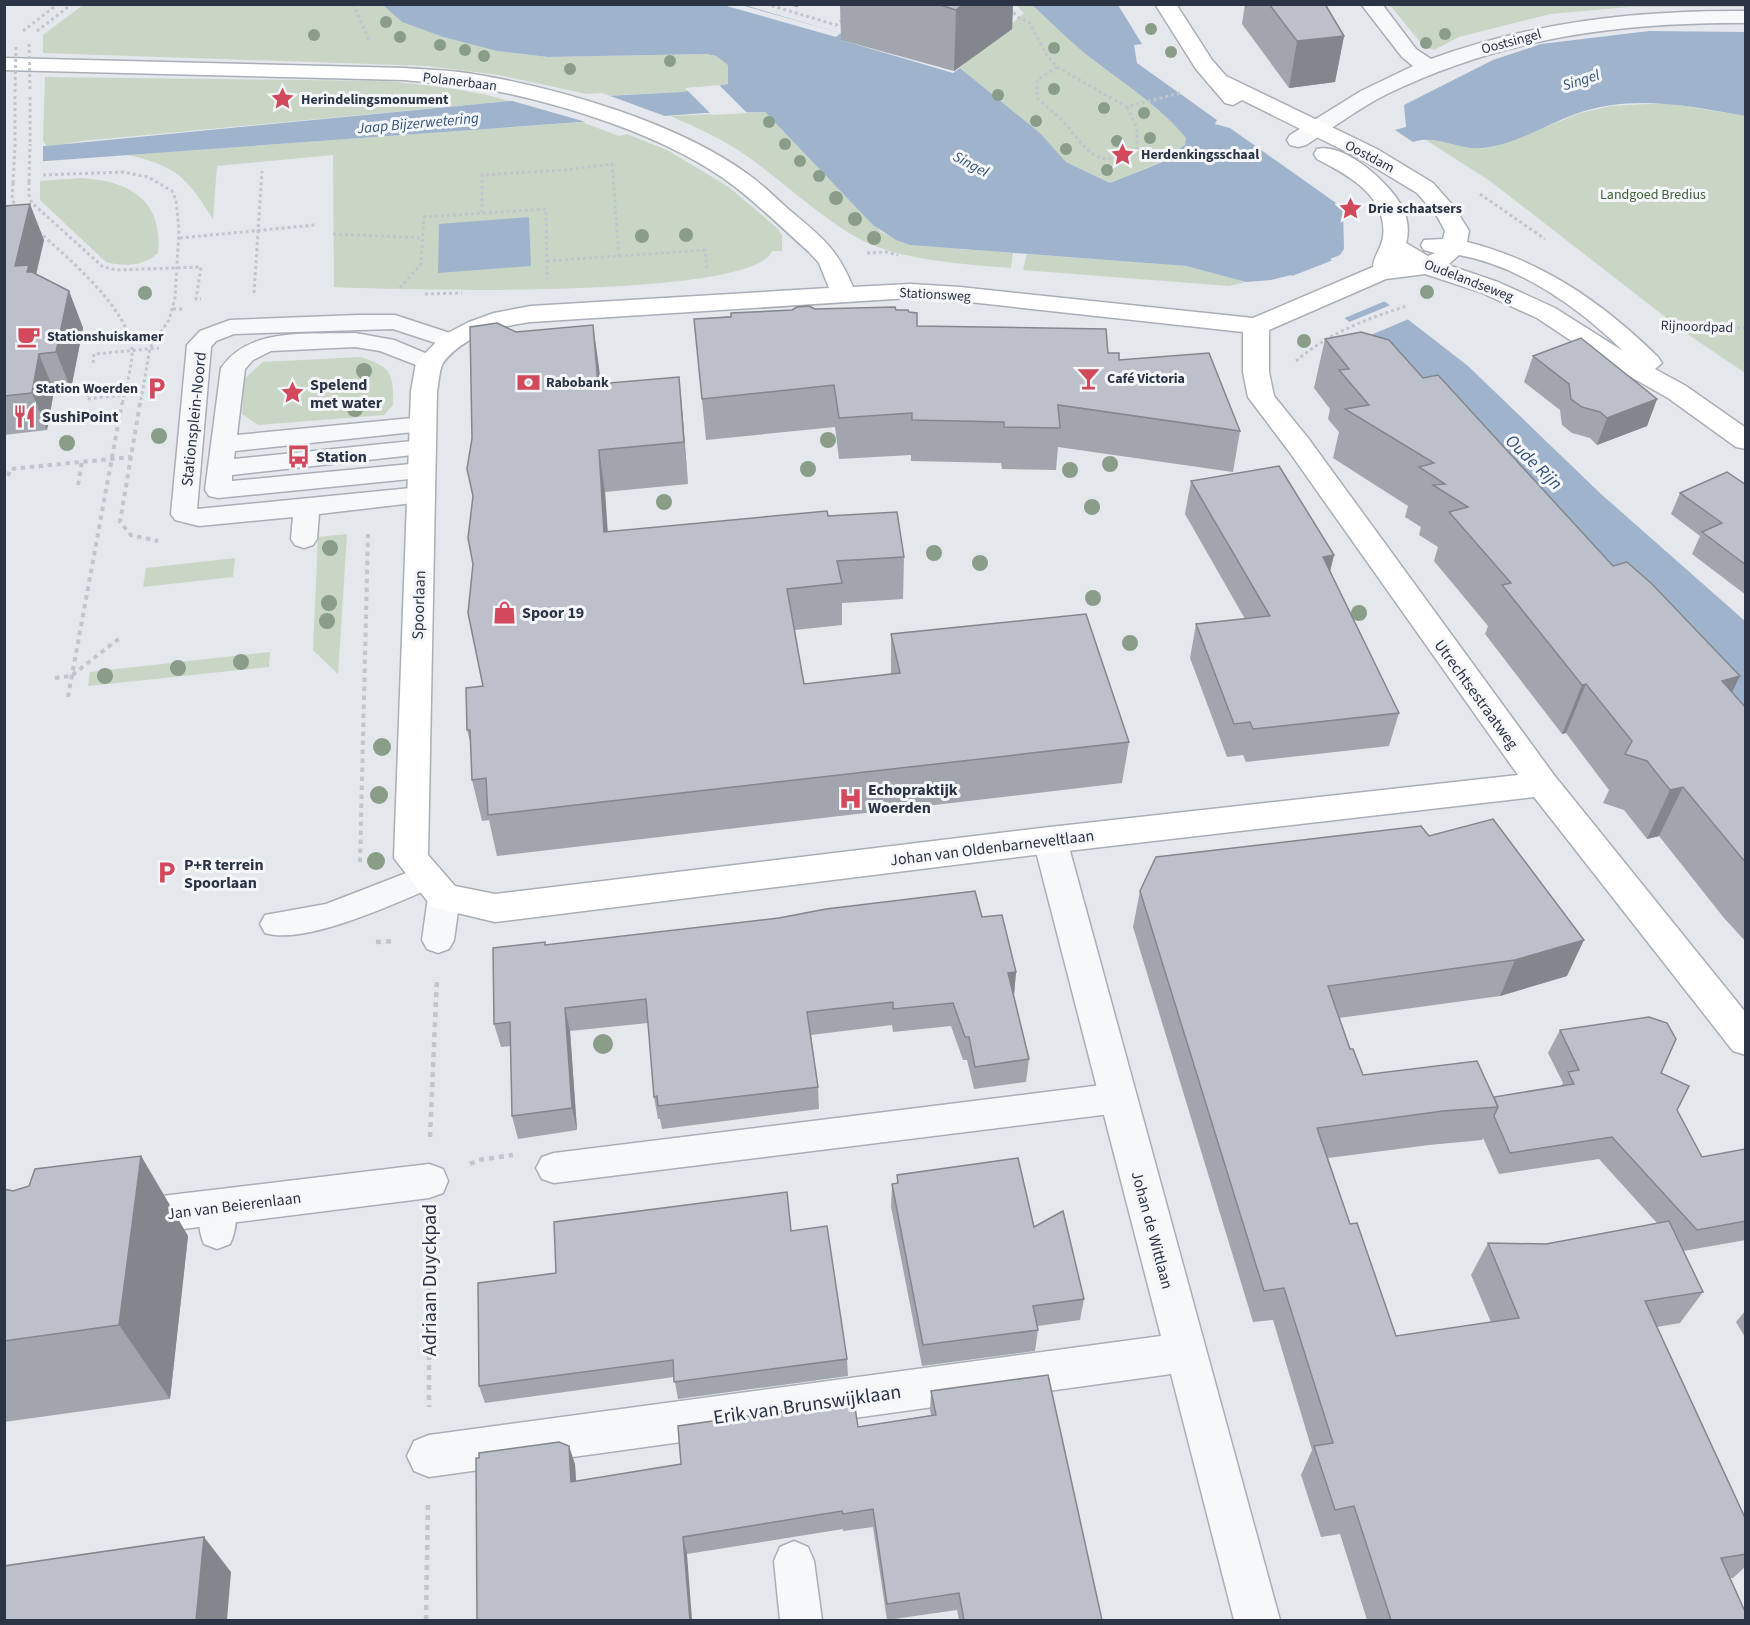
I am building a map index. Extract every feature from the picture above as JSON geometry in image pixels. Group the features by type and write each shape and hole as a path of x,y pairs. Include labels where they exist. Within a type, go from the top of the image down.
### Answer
{"main road":[{"name":"Oostdam","path":"1165,4 1204,64 1220,81 1307,134 1378,189 1387,200 1394,218 1395,237 1392,245"},
{"name":"Polanerbaan","path":"4,64 405,74 471,80 533,92 638,126 695,152 741,180 818,247 830,261 844,294"},
{"name":"Oostdam","path":"1307,134 1369,154 1425,188 1447,213 1457,231 1454,246"},
{"name":"Oudelandseweg","path":"1392,245 1454,246 1513,266 1565,293 1594,313 1631,344 1677,392"},
{"name":"Oudelandseweg","path":"1392,245 1427,266 1489,287 1546,313 1603,351 1677,392 1746,441"},
{"path":"1371,276 1392,245"},
{"path":"1427,266 1444,258 1454,246"},
{"name":"Stationsweg","path":"451,341 478,327 504,318 531,314 910,291 960,294 1256,326 1371,276 1427,266"},
{"name":"Utrechtsestraatweg","path":"1256,326 1256,372 1261,397 1298,444 1542,784 1746,1040"},
{"path":"429,363 451,341"},
{"name":"Spoorlaan","path":"429,363 424,391 411,858 436,887"},
{"name":"Johan van Oldenbarneveltlaan","path":"436,887 495,909 1050,840 1542,784"}],"street":[{"path":"1371,4 1409,53 1428,68"},
{"name":"Oostsingel","path":"1307,134 1377,91 1428,68 1496,43 1572,27 1644,17 1746,17"},
{"name":"Johan de Wittlaan","path":"1050,840 1257,1620"},
{"name":"Jan van Beierenlaan","path":"96,1222 218,1220 429,1181"},
{"name":"Erik van Brunswijklaan","path":"429,1456 1185,1352"}],"lane":[{"name":"Stationsplein-Noord","path":"422,460 306,508 199,518 184,514 199,345 208,336 230,327 395,322 451,341"},
{"name":"Stationsplein-Noord","path":"422,460 218,490 233,368 244,355 266,344 355,340 386,345 429,363"},
{"name":"Stationsplein-Noord","path":"222,456 422,460"},
{"path":"304,539 306,508"},
{"path":"276,924 326,916 359,905 436,887 438,940"},
{"path":"554,1168 1118,1098"},
{"path":"794,1561 801,1620"}],"path":[{"path":"19,35 58,4"},
{"path":"72,4 38,30 29,44 29,195 32,203 103,267 117,270 176,268"},
{"path":"766,4 836,25 845,18"},
{"path":"1005,4 1019,18 1029,22 1046,54 1057,67 1127,107 1136,123 1139,140 1137,150 1125,157 1110,159 1092,156 1080,147 1064,122 1037,98 1037,80 1057,67"},
{"path":"16,45 12,199 22,215"},
{"path":"1127,107 1183,92"},
{"path":"482,213 482,175 564,170 612,164 619,256"},
{"path":"254,297 262,171"},
{"path":"43,175 118,172 147,177 172,189 177,203 180,238 173,309 164,329 150,348 142,393 87,399 88,387"},
{"path":"403,284 421,264 424,217 546,209 547,261 705,250 707,271"},
{"path":"180,238 315,225"},
{"path":"35,228 69,259 119,313 132,350 68,697"},
{"path":"333,234 423,237"},
{"path":"1303,354 1353,328 1401,308"},
{"name":"Rijnoordpad","path":"1659,324 1746,328"},
{"path":"93,363 94,354 150,348"},
{"path":"352,377 363,378 368,390 358,397"},
{"path":"8,476 10,469 131,457"},
{"path":"78,484 82,462"},
{"path":"359,905 369,533"},
{"path":"55,678 71,676 121,637"},
{"name":"Adriaan Duyckpad","path":"426,1620 429,1456 429,1181 438,940"},
{"path":"429,1181 479,1160 528,1153 554,1168"}],"green space":[{"path":"383,4 402,22 443,37 497,51 548,57 707,54 716,56 729,65 728,84 682,92 596,96 499,75 428,66 43,53 43,35 83,5"},
{"path":"1745,4 1745,7 1629,7 1550,14 1459,37 1434,50 1424,47 1390,5"},
{"path":"1016,5 1032,5 1080,49 1164,114 1187,138 1186,152 1110,183 1066,162 1040,133 960,68 1024,13"},
{"path":"45,77 386,81 464,90 509,101 82,141 47,147 43,140"},
{"name":"Landgoed Bredius","path":"1666,103 1745,116 1745,373 1686,333 1490,181 1423,138 1482,149 1506,143 1580,113 1611,106"},
{"path":"765,112 881,232 911,245 1013,253 1011,268 912,257 874,246 831,221 732,146 670,116"},
{"path":"582,122 619,136 627,134 667,150 729,187 777,228 782,235 782,251 772,251 750,267 704,278 641,285 493,290 334,287 333,155 217,166 213,219 196,193 170,169 128,155"},
{"path":"81,178 114,183 139,196 155,219 158,253 140,263 120,265 106,262 40,200 40,181"},
{"path":"1027,254 1186,266 1246,282 1229,286 1023,270"},
{"path":"360,357 384,368 391,379 393,405 384,415 258,425 242,414 244,379 263,362"},
{"path":"347,534 338,674 313,650 318,537"},
{"path":"235,558 233,577 143,587 146,568"},
{"path":"270,652 269,667 88,686 90,672"}],"water":[{"path":"741,4 847,35 841,40 953,73 960,68 1040,133 1066,162 1110,183 1185,153 1178,150 1185,145 1186,138 1164,114 1080,49 1032,5 1118,5 1142,44 1134,45 1137,63 1217,120 1215,124 1230,128 1343,208 1344,249 1340,255 1330,259 1468,366 1601,494 1745,621 1745,721 1373,341 1291,275 1271,280 1246,282 1186,266 910,245 896,240 873,225 765,112 705,113 5,164 5,150 509,101 682,92 728,84 728,65 716,56 707,54 548,57 497,51 443,37 402,22 383,5"},
{"name":"Singel","path":"1649,31 1745,32 1745,116 1683,106 1620,104 1578,113 1520,138 1484,148 1430,140 1413,142 1395,130 1406,127 1404,105 1493,60 1541,44"},
{"path":"529,217 531,266 438,273 439,224"}],"pier":[{"path":"723,5 741,5 841,33 836,37"},
{"path":"719,85 747,113 712,115 685,88"},
{"path":"602,93 673,119 593,124 505,99"},
{"path":"43,144 43,164 5,167 6,147"},
{"path":"1333,260 1388,300 1342,319 1287,278"},
{"path":"1393,304 1411,318 1366,337 1347,323"}],"building":[{"path":"937,4 963,4 956,10"},
{"path":"1269,4 1325,4 1344,36 1297,41"},
{"path":"30,204 15,266 29,265 27,272 32,272 69,291 56,352 39,354 32,393 4,396 4,206"},
{"path":"809,306 815,309 895,307 896,310 917,313 917,326 1106,329 1108,353 1119,353 1119,360 1209,353 1240,431 1058,405 1060,428 1004,427 1004,422 912,420 912,413 839,418 834,385 702,399 694,319 731,317 731,313 792,310"},
{"path":"497,323 516,332 593,325 598,384 679,377 684,442 599,450 604,532 827,511 828,516 897,512 904,557 837,561 842,583 787,589 804,684 900,673 891,634 1086,614 1129,742 488,815 486,778 472,780 470,730 467,730 466,688 483,686 468,613 473,564 468,538 473,496 467,469 472,438 470,327"},
{"path":"1361,332 1389,340 1423,378 1438,375 1613,566 1627,562 1652,584 1740,676 1722,681 1746,708 1746,863 1683,787 1670,790 1647,761 1625,754 1632,741 1586,684 1582,685 1502,585 1511,583 1449,512 1468,507 1433,485 1445,484 1419,467 1434,463 1345,409 1369,405 1339,370 1349,369 1325,339"},
{"path":"1581,338 1657,399 1607,418 1600,412 1582,407 1571,399 1569,384 1533,356"},
{"path":"1279,466 1334,555 1323,557 1399,713 1253,729 1250,722 1234,724 1196,624 1270,616 1191,481"},
{"path":"1727,472 1746,485 1746,565 1702,532 1722,523 1680,493"},
{"path":"1493,819 1584,940 1515,960 1328,986 1350,1049 1353,1049 1363,1075 1477,1061 1498,1107 1443,1111 1317,1128 1350,1224 1357,1223 1396,1336 1519,1318 1488,1243 1546,1244 1669,1221 1703,1292 1645,1301 1746,1520 1746,1554 1721,1558 1746,1614 1746,1620 1391,1620 1354,1506 1335,1510 1314,1446 1333,1443 1284,1288 1264,1291 1140,891 1156,857 1421,826 1429,836"},
{"path":"975,891 982,917 1002,915 1016,972 1008,973 1029,1059 975,1067 969,1037 965,1037 953,1003 893,1009 893,1002 807,1012 818,1087 658,1106 657,1096 654,1097 646,999 565,1008 572,1108 512,1116 510,1022 494,1024 493,948 545,942 545,945 779,918 826,909"},
{"path":"1649,1017 1667,1023 1676,1039 1661,1073 1689,1086 1677,1110 1702,1157 1745,1149 1746,1151 1746,1221 1697,1230 1612,1137 1510,1153 1494,1116 1498,1107 1494,1097 1574,1084 1568,1072 1579,1070 1560,1030"},
{"path":"141,1156 119,1325 4,1341 4,1189 13,1191 29,1186 35,1169"},
{"path":"1018,1158 1034,1227 1063,1211 1084,1299 1033,1306 1038,1330 923,1345 892,1184 898,1183 897,1175"},
{"path":"787,1192 791,1231 827,1226 847,1359 674,1382 673,1360 479,1386 478,1283 556,1273 554,1222"},
{"path":"1048,1375 1102,1620 964,1620 959,1593 887,1604 873,1509 843,1514 842,1511 683,1537 690,1620 477,1620 476,1458 479,1458 479,1453 559,1442 569,1446 571,1482 681,1464 678,1426 854,1401 858,1427 936,1415 931,1391"},
{"path":"204,1537 196,1620 4,1620 4,1566"}],"place":[{"name":"Herindelingsmonument","path":"283,99"},
{"name":"Herdenkingsschaal","path":"1123,154"},
{"name":"Drie schaatsers","path":"1350,208"},
{"name":"Stationshuiskamer","path":"29,336"},
{"name":"Café Victoria","path":"1089,378"},
{"name":"Rabobank","path":"528,382"},
{"name":"Station Woerden","path":"156,388"},
{"name":"Spelend met water","path":"292,393"},
{"name":"SushiPoint","path":"24,416"},
{"name":"Station","path":"298,456"},
{"name":"Spoor 19","path":"504,612"},
{"name":"Echopraktijk Woerden","path":"850,798"},
{"name":"P+R terrein Spoorlaan","path":"166,873"}],"water label":[{"name":"Jaap Bijzerwetering","path":"418,123"},
{"name":"Oude Rijn","path":"1534,462"}]}
